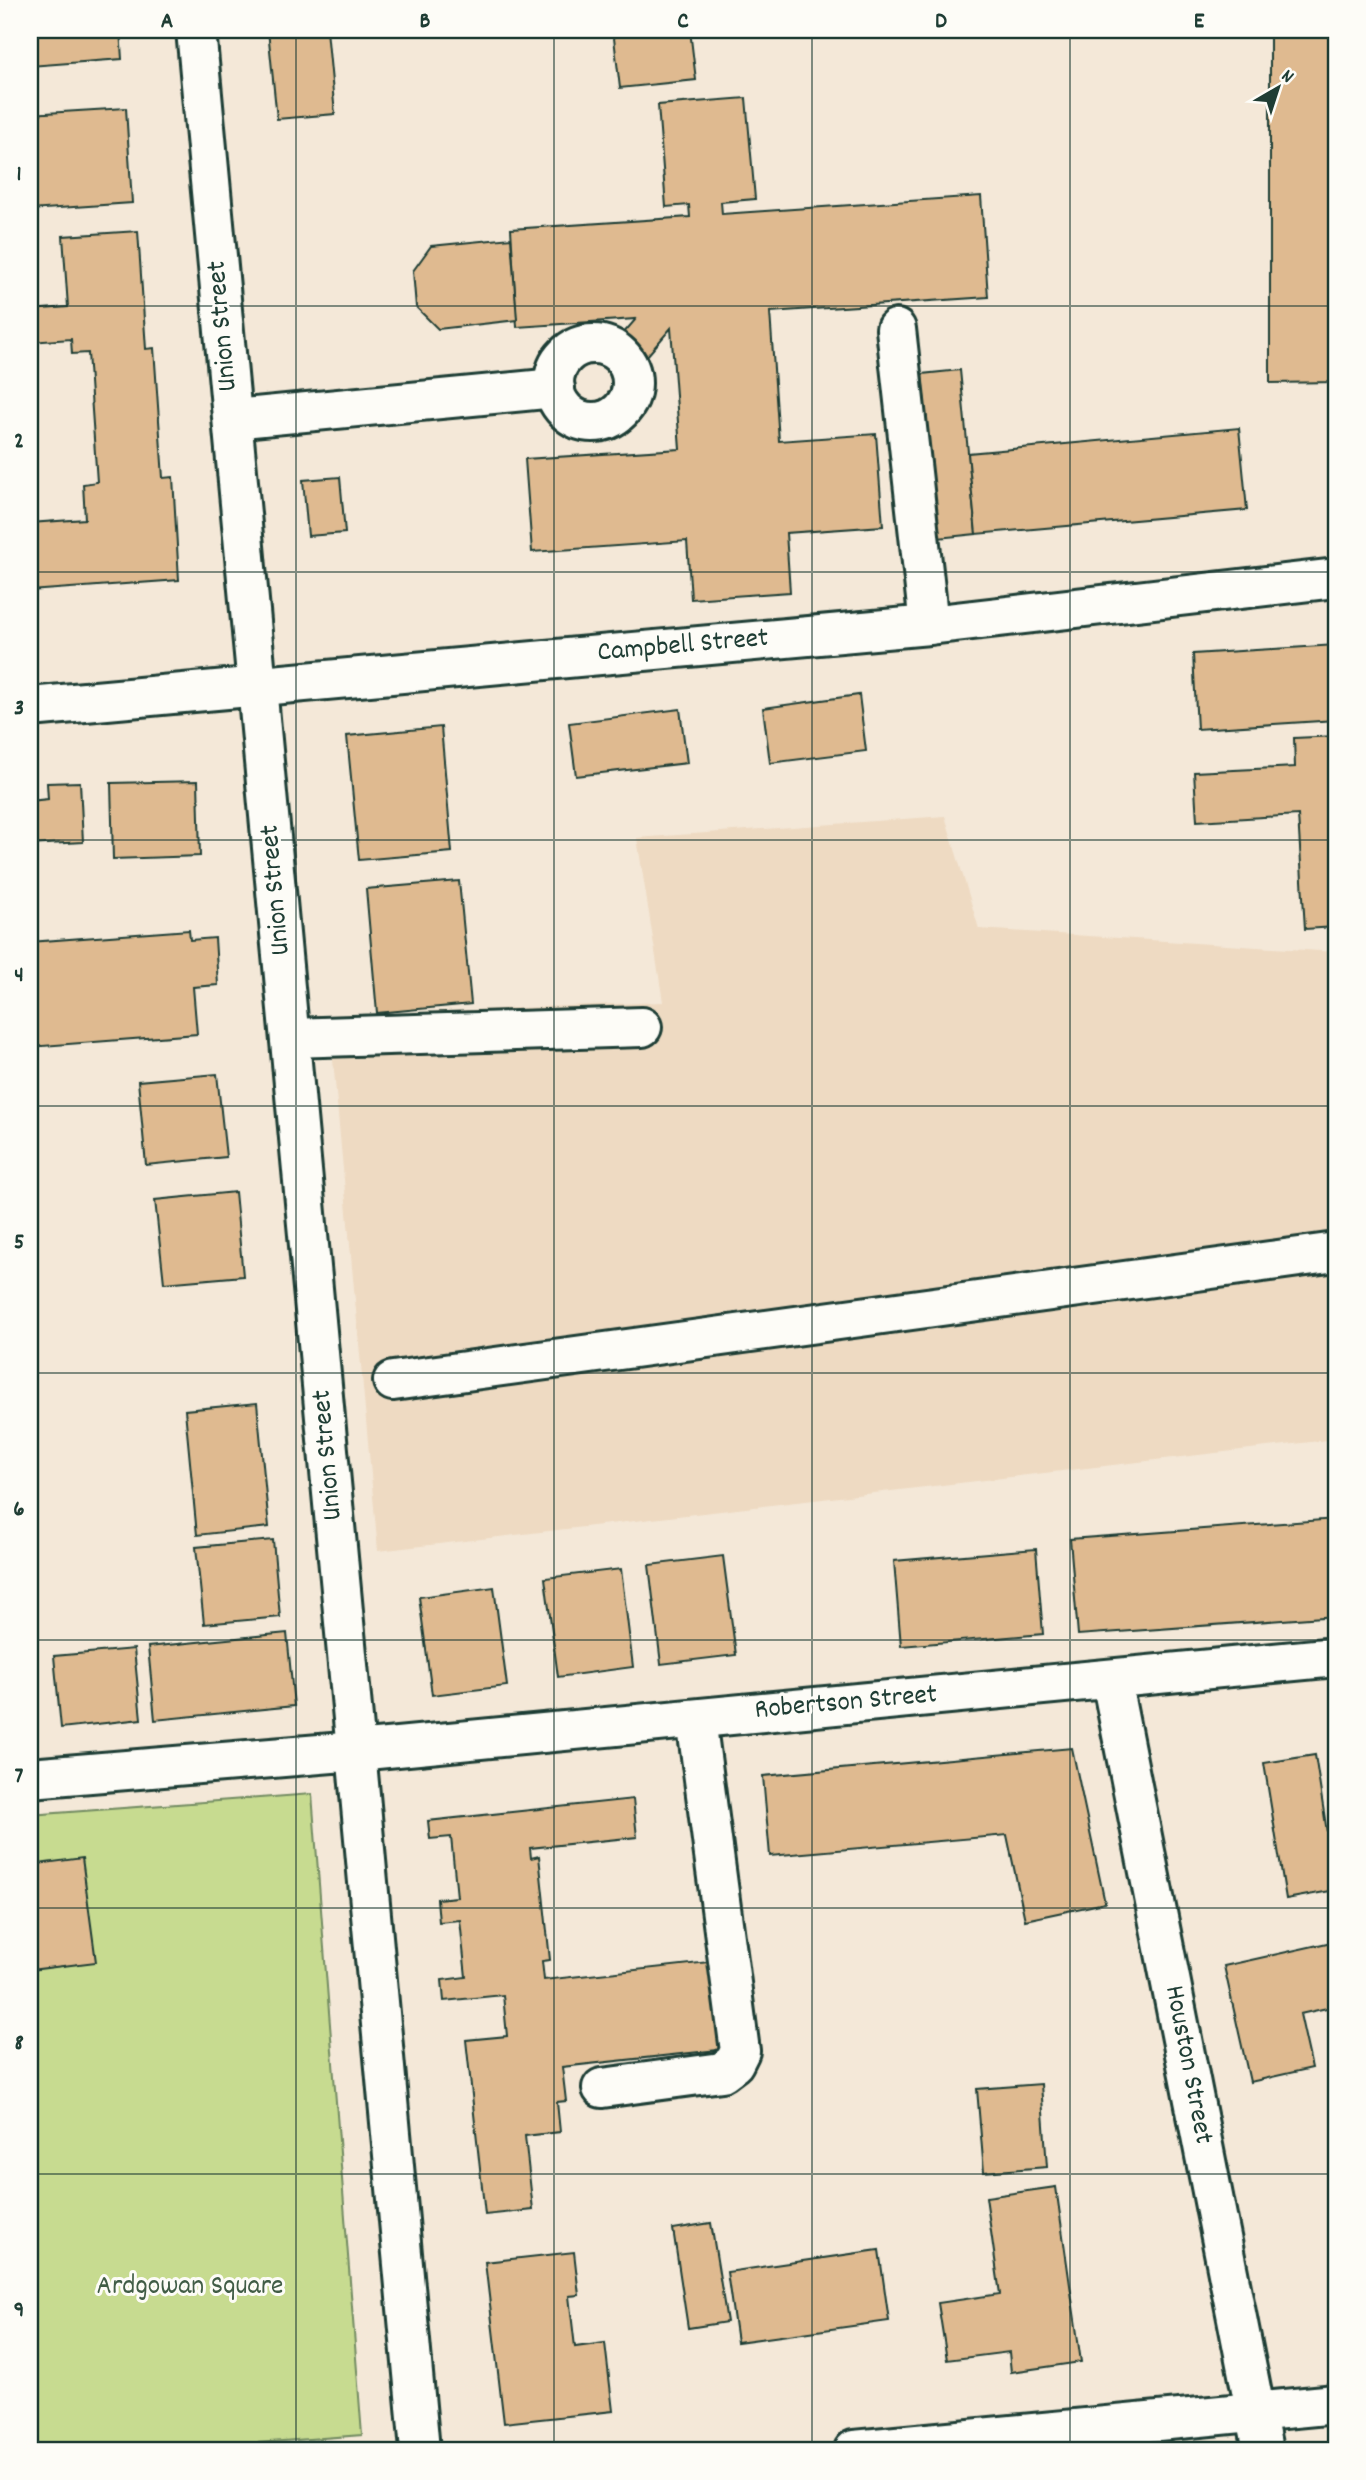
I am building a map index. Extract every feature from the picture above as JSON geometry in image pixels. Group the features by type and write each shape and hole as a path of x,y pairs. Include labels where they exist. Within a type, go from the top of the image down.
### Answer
{"street":[{"name":"Union Street","path":"196,30 356,1751"},
{"path":"896,329 929,625"},
{"path":"233,419 555,388"},
{"name":"Campbell Street","path":"30,707 929,625 1336,578"},
{"path":"290,1038 642,1027"},
{"path":"393,1381 1336,1252"},
{"name":"Robertson Street","path":"356,1751 1336,1657"},
{"name":"Houston Street","path":"1111,1679 1264,2450"},
{"path":"602,2088 722,2072 734,2063 740,2051 696,1718"},
{"path":"30,1778 356,1751 419,2450"},
{"path":"855,2450 1336,2404"}],"shaded area":[{"path":"945,816 979,929 1336,952 1336,1439 378,1551 329,1016 663,1002 637,838"}],"green space":[{"name":"Ardgowan Square","path":"312,1794 362,2435 166,2450 30,2450 30,1815"}],"building":[{"path":"30,30 120,30 122,59 30,66"},
{"path":"268,30 327,30 335,114 277,119"},
{"path":"613,30 690,30 696,80 620,88"},
{"path":"1270,30 1336,30 1336,382 1270,383"},
{"path":"746,98 755,199 721,202 722,214 981,196 988,297 770,312 779,441 876,434 883,526 786,533 790,592 691,599 687,541 532,552 525,459 680,449 671,328 647,356 622,335 636,319 517,327 511,229 690,217 689,205 666,207 658,105"},
{"path":"126,108 132,203 30,210 30,114"},
{"path":"138,231 146,349 154,348 163,478 173,477 179,580 30,591 30,523 85,519 83,484 97,482 88,353 72,354 71,339 30,342 30,310 68,307 63,236"},
{"path":"511,238 517,320 438,329 416,307 413,271 431,246"},
{"path":"960,370 976,534 938,538 922,374"},
{"path":"1239,428 1247,510 976,534 968,453"},
{"path":"340,477 345,533 308,536 303,480"},
{"path":"1336,645 1336,720 1197,729 1193,654"},
{"path":"859,695 866,751 770,763 763,708"},
{"path":"680,709 687,763 576,776 569,723"},
{"path":"441,727 452,852 359,860 347,736"},
{"path":"1336,736 1336,927 1305,929 1298,815 1197,821 1194,772 1295,767 1294,738"},
{"path":"198,781 200,856 113,859 111,783"},
{"path":"80,782 83,842 30,845 30,801 48,799 47,783"},
{"path":"459,881 471,1004 377,1013 366,889"},
{"path":"189,930 190,940 215,938 218,985 193,987 197,1034 30,1047 30,942"},
{"path":"217,1074 226,1157 146,1165 138,1081"},
{"path":"235,1192 243,1276 164,1283 155,1200"},
{"path":"257,1403 269,1527 197,1535 185,1410"},
{"path":"1336,1519 1336,1616 1078,1635 1070,1539"},
{"path":"273,1540 280,1617 204,1624 196,1547"},
{"path":"1036,1549 1043,1634 901,1646 894,1561"},
{"path":"723,1556 736,1655 661,1664 649,1565"},
{"path":"621,1569 633,1667 558,1677 545,1578"},
{"path":"494,1587 507,1686 432,1695 419,1597"},
{"path":"287,1633 294,1706 155,1720 148,1647"},
{"path":"134,1649 141,1719 61,1728 54,1656"},
{"path":"1072,1748 1105,1903 1025,1920 1007,1835 770,1856 763,1776"},
{"path":"1315,1755 1336,1890 1286,1899 1264,1763"},
{"path":"633,1799 637,1837 530,1848 531,1858 539,1856 550,1960 542,1961 544,1980 718,1961 727,2049 562,2067 566,2101 557,2102 560,2132 525,2136 533,2210 485,2215 466,2040 507,2036 503,1995 444,2001 442,1980 466,1977 460,1920 439,1922 437,1899 457,1897 451,1837 430,1839 428,1821"},
{"path":"82,1858 96,1962 30,1970 30,1865"},
{"path":"1336,1941 1336,2006 1300,2014 1312,2068 1250,2082 1224,1966"},
{"path":"1041,2084 1047,2167 984,2172 977,2089"},
{"path":"1056,2187 1081,2362 1011,2372 1009,2352 947,2360 938,2303 1000,2294 986,2197"},
{"path":"711,2223 727,2322 688,2328 673,2229"},
{"path":"879,2250 889,2321 737,2342 727,2272"},
{"path":"574,2252 579,2295 569,2296 575,2347 605,2343 613,2411 504,2423 485,2262"}]}
